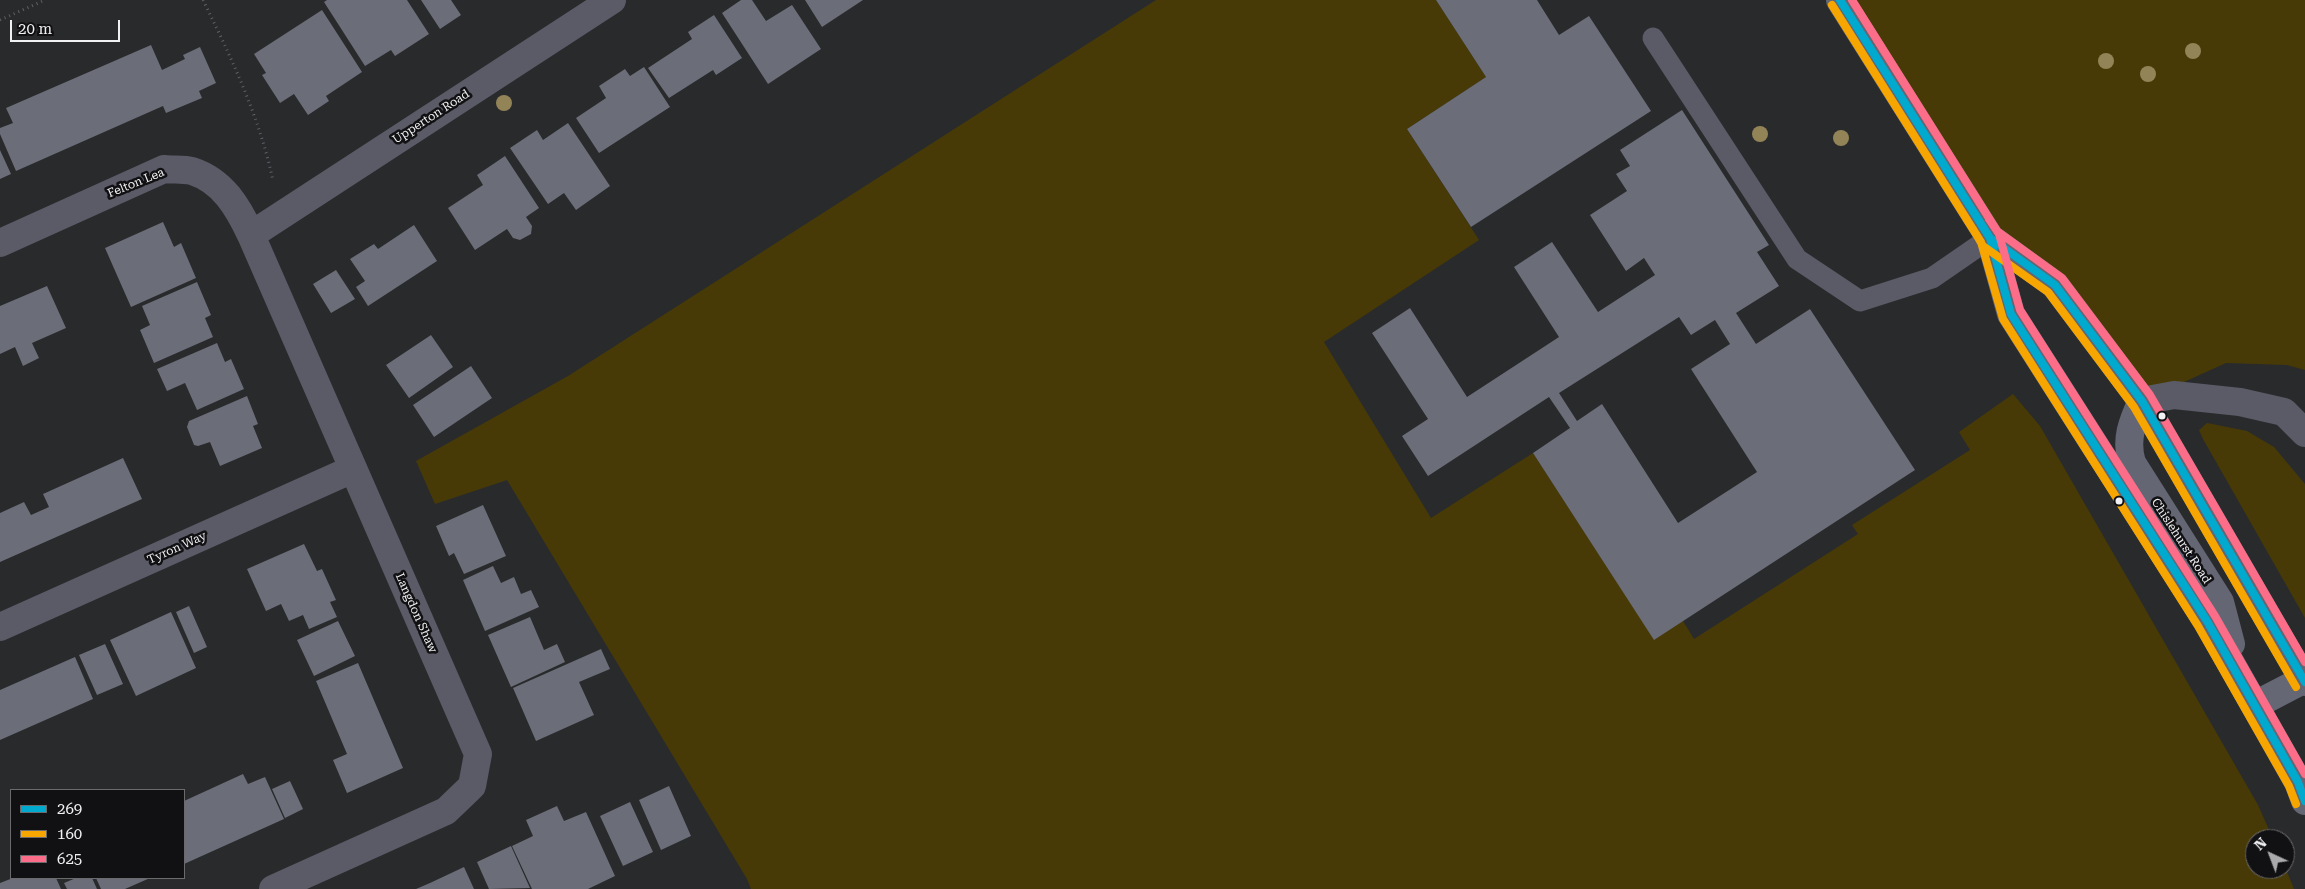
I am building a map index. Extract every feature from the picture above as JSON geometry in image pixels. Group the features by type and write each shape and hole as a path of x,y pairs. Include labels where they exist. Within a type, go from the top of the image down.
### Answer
{"main road":[{"name":"Chislehurst Road","path":"1840,0 1990,238 2011,314 2208,621 2298,782 2305,800"},
{"name":"Chislehurst Road","path":"1990,238 2055,285 2142,401 2305,681"},
{"name":"Chislehurst Road","path":"2142,401 2133,420 2128,439 2128,450 2132,463 2220,602 2248,695"}],"street":[{"name":"Upperton Road","path":"251,235 612,0"},
{"name":"Felton Lea","path":"0,243 164,169 191,171 219,186 237,205 251,235"},
{"name":"Langdon Shaw","path":"251,235 478,754 472,786 446,811 273,889"},
{"path":"2142,401 2174,396 2294,408 2305,433"},
{"name":"Tyron Way","path":"0,627 353,469"},
{"path":"2248,695 2305,681"}],"lane":[{"path":"1653,38 1797,259 1860,301 1932,278 1990,238"}],"path":[{"path":"0,20 45,0"},
{"path":"203,0 234,63 263,144 280,216"}],"shaded area":[{"path":"1156,0 1436,0 1486,77 1407,129 1479,240 1324,342 1431,518 1533,453 1654,639 1683,621 1694,639 1858,534 1852,525 1970,450 1959,432 2013,394 2040,426 2258,805 2269,829 2245,829 2245,879 2290,879 2294,889 751,889 747,879 507,480 435,504 416,461 568,376"},
{"path":"1840,0 2305,0 2305,370 2287,365 2226,363 2142,401 2055,285 1990,238"},
{"path":"2207,423 2247,431 2274,447 2305,484 2305,618 2203,439 2199,430"}],"building":[{"path":"327,0 407,0 429,34 395,56 391,50 365,66 324,2"},
{"path":"421,0 451,0 461,15 440,29"},
{"path":"741,0 752,0 766,21 792,5 821,49 768,84 722,13"},
{"path":"805,0 863,0 822,27"},
{"path":"1436,0 1537,0 1559,35 1589,16 1651,111 1471,227 1407,129 1486,77"},
{"path":"322,10 362,72 326,96 329,101 308,115 294,94 280,103 262,75 266,73 254,54"},
{"path":"714,15 742,58 716,75 713,70 669,98 648,68 692,39 688,32"},
{"path":"151,45 162,70 185,59 183,55 200,47 216,83 199,91 202,98 166,113 163,106 16,171 0,134 0,128 13,123 6,108"},
{"path":"644,67 670,107 599,153 576,118 606,98 599,86 625,69 630,76"},
{"path":"1682,110 1769,245 1757,252 1779,286 1736,313 1756,344 1810,309 1915,470 1654,640 1533,453 1570,428 1549,397 1428,476 1402,436 1428,419 1372,333 1410,308 1467,397 1559,337 1514,267 1552,242 1598,312 1655,275 1644,258 1626,271 1590,215 1627,191 1616,174 1630,166 1620,150","holes":["1679,317 1691,335 1715,320 1730,344 1691,369 1757,472 1678,523 1602,404 1577,421 1559,393"]},
{"path":"568,123 610,186 576,210 564,193 548,204 510,148 537,130 543,140"},
{"path":"0,150 11,174 0,179"},
{"path":"505,156 539,208 526,217 532,226 531,234 520,240 513,238 507,229 475,250 448,208 483,185 477,175"},
{"path":"163,222 174,247 181,243 196,278 131,307 105,248"},
{"path":"414,225 437,261 368,306 356,287 365,281 350,259 374,244 378,249"},
{"path":"336,270 355,299 331,313 313,284"},
{"path":"197,282 211,315 205,318 213,337 154,363 140,330 150,325 142,306"},
{"path":"47,286 66,328 32,343 39,358 23,366 15,347 0,354 0,306"},
{"path":"431,335 453,367 409,398 386,365"},
{"path":"217,343 225,362 231,359 244,389 197,410 185,383 167,391 157,369"},
{"path":"471,366 492,398 434,437 413,405"},
{"path":"247,396 258,424 253,426 262,448 220,466 210,442 198,446 194,445 187,427 189,421"},
{"path":"123,458 142,499 0,562 0,513 24,502 31,515 49,507 43,494"},
{"path":"483,505 506,556 464,574 454,553 449,556 436,526"},
{"path":"304,544 317,571 322,569 336,600 330,602 337,617 309,629 303,615 289,621 281,604 266,611 247,569"},
{"path":"493,566 501,583 514,577 521,594 531,590 539,607 485,631 463,580"},
{"path":"189,606 207,647 194,653 176,612"},
{"path":"171,612 196,668 136,696 110,640"},
{"path":"530,617 544,650 557,644 565,662 511,687 488,635"},
{"path":"338,621 355,656 314,676 297,640"},
{"path":"105,644 123,684 97,695 79,655"},
{"path":"601,649 610,669 579,682 594,715 536,741 513,688"},
{"path":"75,657 93,699 0,740 0,690"},
{"path":"358,663 403,768 347,793 333,760 347,754 316,681"},
{"path":"243,774 248,784 265,777 284,819 185,864 185,801"},
{"path":"290,781 303,809 285,818 272,789"},
{"path":"669,786 691,836 661,850 639,800"},
{"path":"630,802 653,852 623,866 600,816"},
{"path":"557,806 564,821 586,812 615,876 588,889 532,889 512,846 533,836 526,820"},
{"path":"511,846 530,888 489,889 477,862"},
{"path":"464,867 474,889 416,889 430,883"},
{"path":"10,879 56,879 61,889 0,889 0,883"},
{"path":"74,879 92,879 97,889 67,889 64,883"},
{"path":"96,879 148,879 125,889 101,889"}],"transit line":[{"name":"269","path":"1840,0 1990,238 2011,314 2207,621 2298,782 2305,801"},
{"name":"625","path":"1852,0 1999,234 2020,310 2215,616 2305,774"},
{"name":"160","path":"1832,5 1981,242 2003,319 2198,626 2289,786 2296,804"},
{"name":"625","path":"1989,219 1997,231 2062,278 2150,395 2305,662"},
{"name":"269","path":"1981,224 1990,238 2055,285 2142,401 2305,682"},
{"name":"160","path":"1973,229 1983,246 2048,292 2134,407 2296,687"}]}
